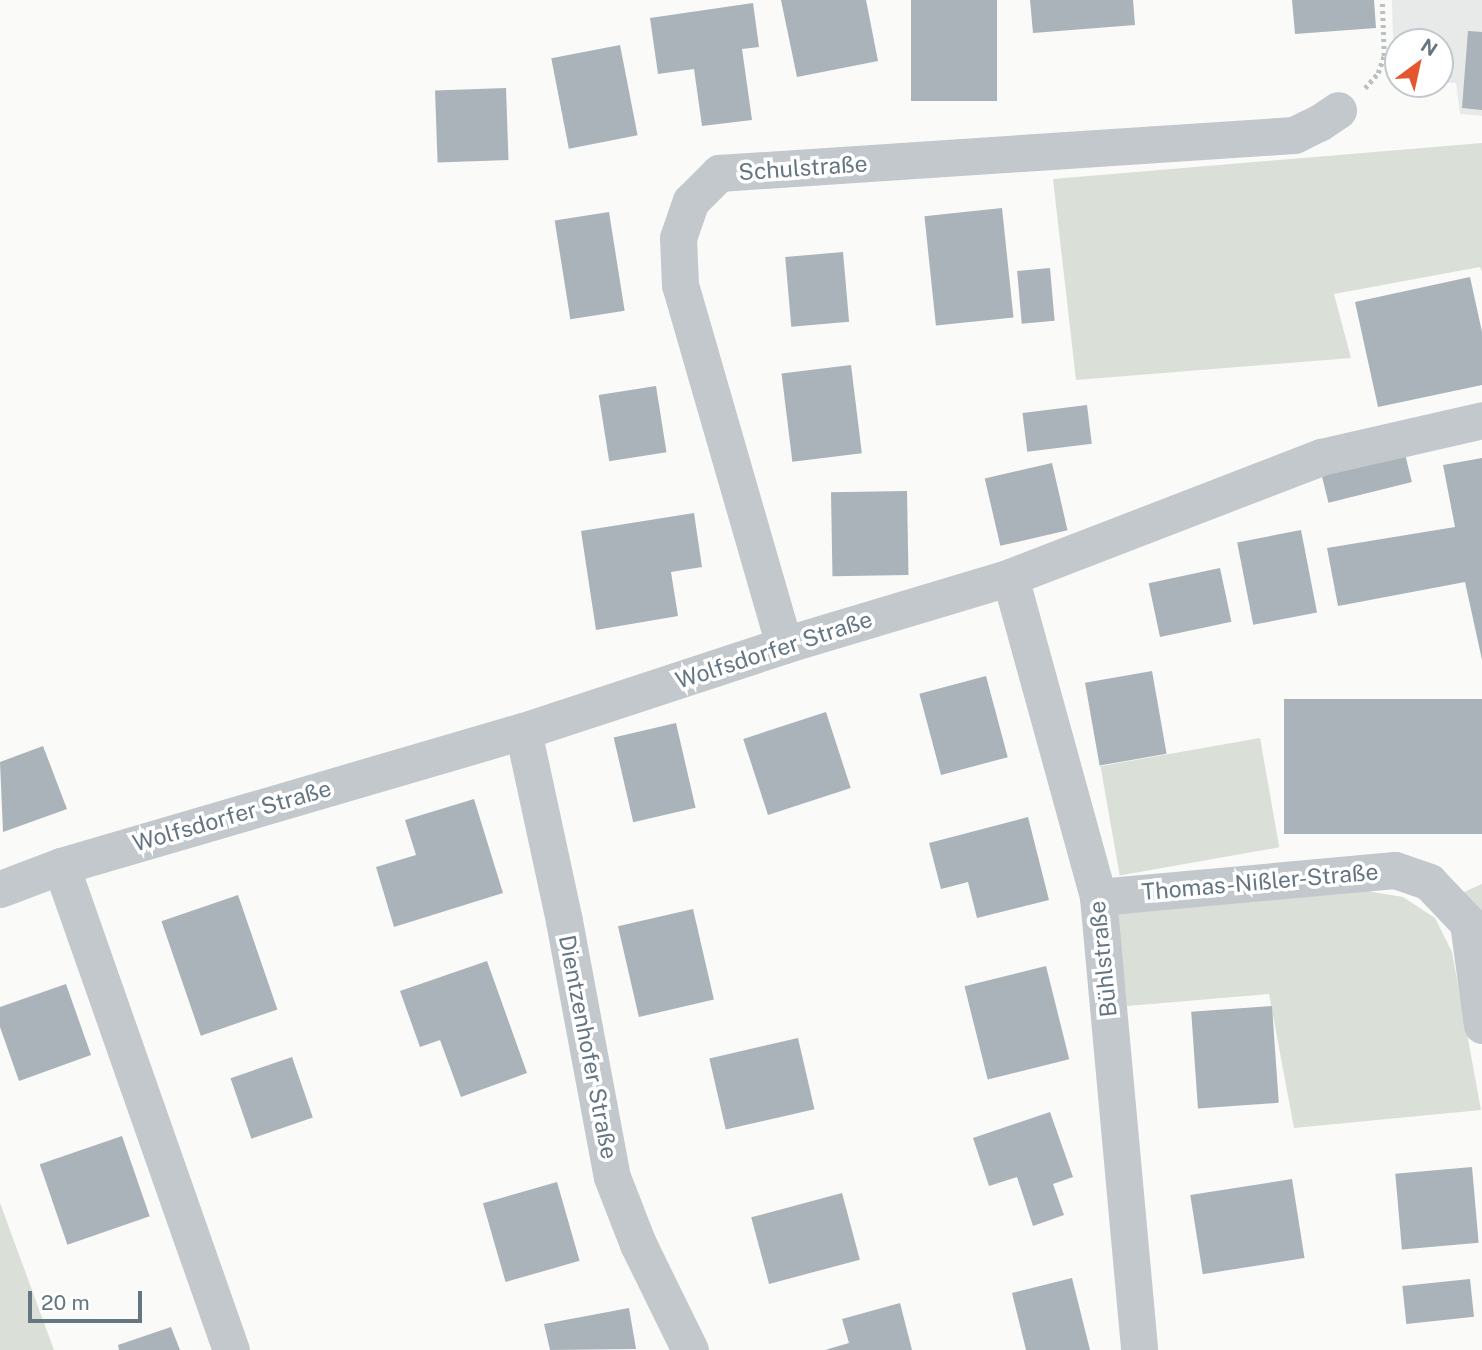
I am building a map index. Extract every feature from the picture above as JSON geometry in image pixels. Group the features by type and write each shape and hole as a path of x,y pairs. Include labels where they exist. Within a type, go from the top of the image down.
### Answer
{"street":[{"name":"Schulstraße","path":"784,645 680,285 678,238 691,201 719,173 1294,135 1320,123 1338,110"},
{"name":"Wolfsdorfer Straße","path":"0,889 61,866 523,732 784,645 1010,578 1321,457 1482,420"},
{"name":"Bühlstraße","path":"1010,578 1098,897 1139,1350"},
{"name":"Dientzenhofer Straße","path":"523,732 564,921 612,1177 638,1244 690,1350"},
{"path":"61,866 231,1350"},
{"name":"Thomas-Nißler-Straße","path":"1098,897 1395,870 1429,883 1468,923 1482,1025"}],"path":[{"path":"1338,110 1378,73 1384,57 1382,0"}],"shaded area":[{"path":"1392,0 1482,0 1482,116 1460,114 1454,83 1454,28 1393,28"},
{"path":"1482,143 1482,272 1480,267 1334,294 1351,358 1076,380 1053,179"},
{"path":"1260,738 1279,847 1120,875 1100,766"},
{"path":"1482,884 1482,958 1464,892"},
{"path":"1361,890 1403,897 1435,918 1452,952 1481,1110 1294,1128 1269,994 1127,1006 1116,911"},
{"path":"0,1203 54,1350 0,1350"}],"building":[{"path":"781,0 866,0 878,61 797,77"},
{"path":"911,0 997,0 997,101 911,101"},
{"path":"1030,0 1133,0 1135,25 1033,33"},
{"path":"1292,0 1374,0 1376,28 1295,34"},
{"path":"753,3 759,47 742,49 752,120 702,126 694,69 658,74 650,18"},
{"path":"1468,31 1482,32 1482,110 1462,108"},
{"path":"620,45 638,135 569,149 551,58"},
{"path":"506,88 509,160 438,162 435,90"},
{"path":"1002,208 1013,317 936,326 924,216"},
{"path":"609,212 625,311 570,319 555,221"},
{"path":"843,252 849,322 791,327 785,257"},
{"path":"1050,268 1055,321 1022,324 1017,271"},
{"path":"1470,277 1482,332 1482,385 1378,407 1355,302"},
{"path":"851,365 862,453 792,462 782,374"},
{"path":"656,386 666,452 609,461 599,395"},
{"path":"1087,405 1092,444 1027,452 1022,413"},
{"path":"1403,446 1412,482 1329,503 1320,467"},
{"path":"1482,458 1482,660 1465,582 1338,606 1327,548 1455,527 1443,465"},
{"path":"1052,463 1068,530 1000,546 985,479"},
{"path":"907,491 908,575 832,576 831,492"},
{"path":"694,513 702,567 671,572 678,616 596,630 581,531"},
{"path":"1301,530 1317,612 1253,625 1237,542"},
{"path":"1220,568 1231,622 1160,637 1149,583"},
{"path":"1152,671 1167,754 1100,766 1085,683"},
{"path":"986,676 1008,757 941,775 919,694"},
{"path":"1284,699 1482,699 1482,834 1284,834"},
{"path":"826,712 851,788 768,815 743,739"},
{"path":"676,723 696,808 633,822 614,737"},
{"path":"43,746 67,809 3,832 0,762"},
{"path":"474,799 503,893 394,927 376,867 416,855 405,820"},
{"path":"1028,817 1049,900 977,918 968,882 941,889 929,843"},
{"path":"238,895 277,1009 201,1036 161,921"},
{"path":"693,909 714,1000 639,1017 618,926"},
{"path":"487,961 527,1073 461,1097 440,1040 420,1047 400,991"},
{"path":"1046,966 1069,1059 988,1079 964,986"},
{"path":"66,984 91,1055 19,1081 0,1027 0,1007"},
{"path":"1272,1006 1279,1103 1198,1108 1191,1012"},
{"path":"798,1038 814,1109 726,1130 709,1058"},
{"path":"292,1057 313,1118 251,1139 231,1078"},
{"path":"1050,1112 1073,1177 1053,1184 1064,1215 1033,1226 1017,1177 989,1186 973,1138"},
{"path":"122,1136 150,1216 67,1245 40,1164"},
{"path":"1472,1167 1479,1243 1402,1249 1395,1174"},
{"path":"1292,1179 1305,1258 1203,1274 1190,1195"},
{"path":"557,1182 580,1261 506,1282 483,1203"},
{"path":"842,1193 860,1260 769,1284 751,1217"},
{"path":"1072,1278 1090,1350 1026,1350 1012,1293"},
{"path":"1470,1279 1474,1317 1406,1324 1402,1286"},
{"path":"900,1303 912,1350 825,1350 849,1343 842,1319"},
{"path":"629,1308 636,1349 550,1350 544,1324"},
{"path":"171,1327 180,1350 119,1350 118,1345"}]}
